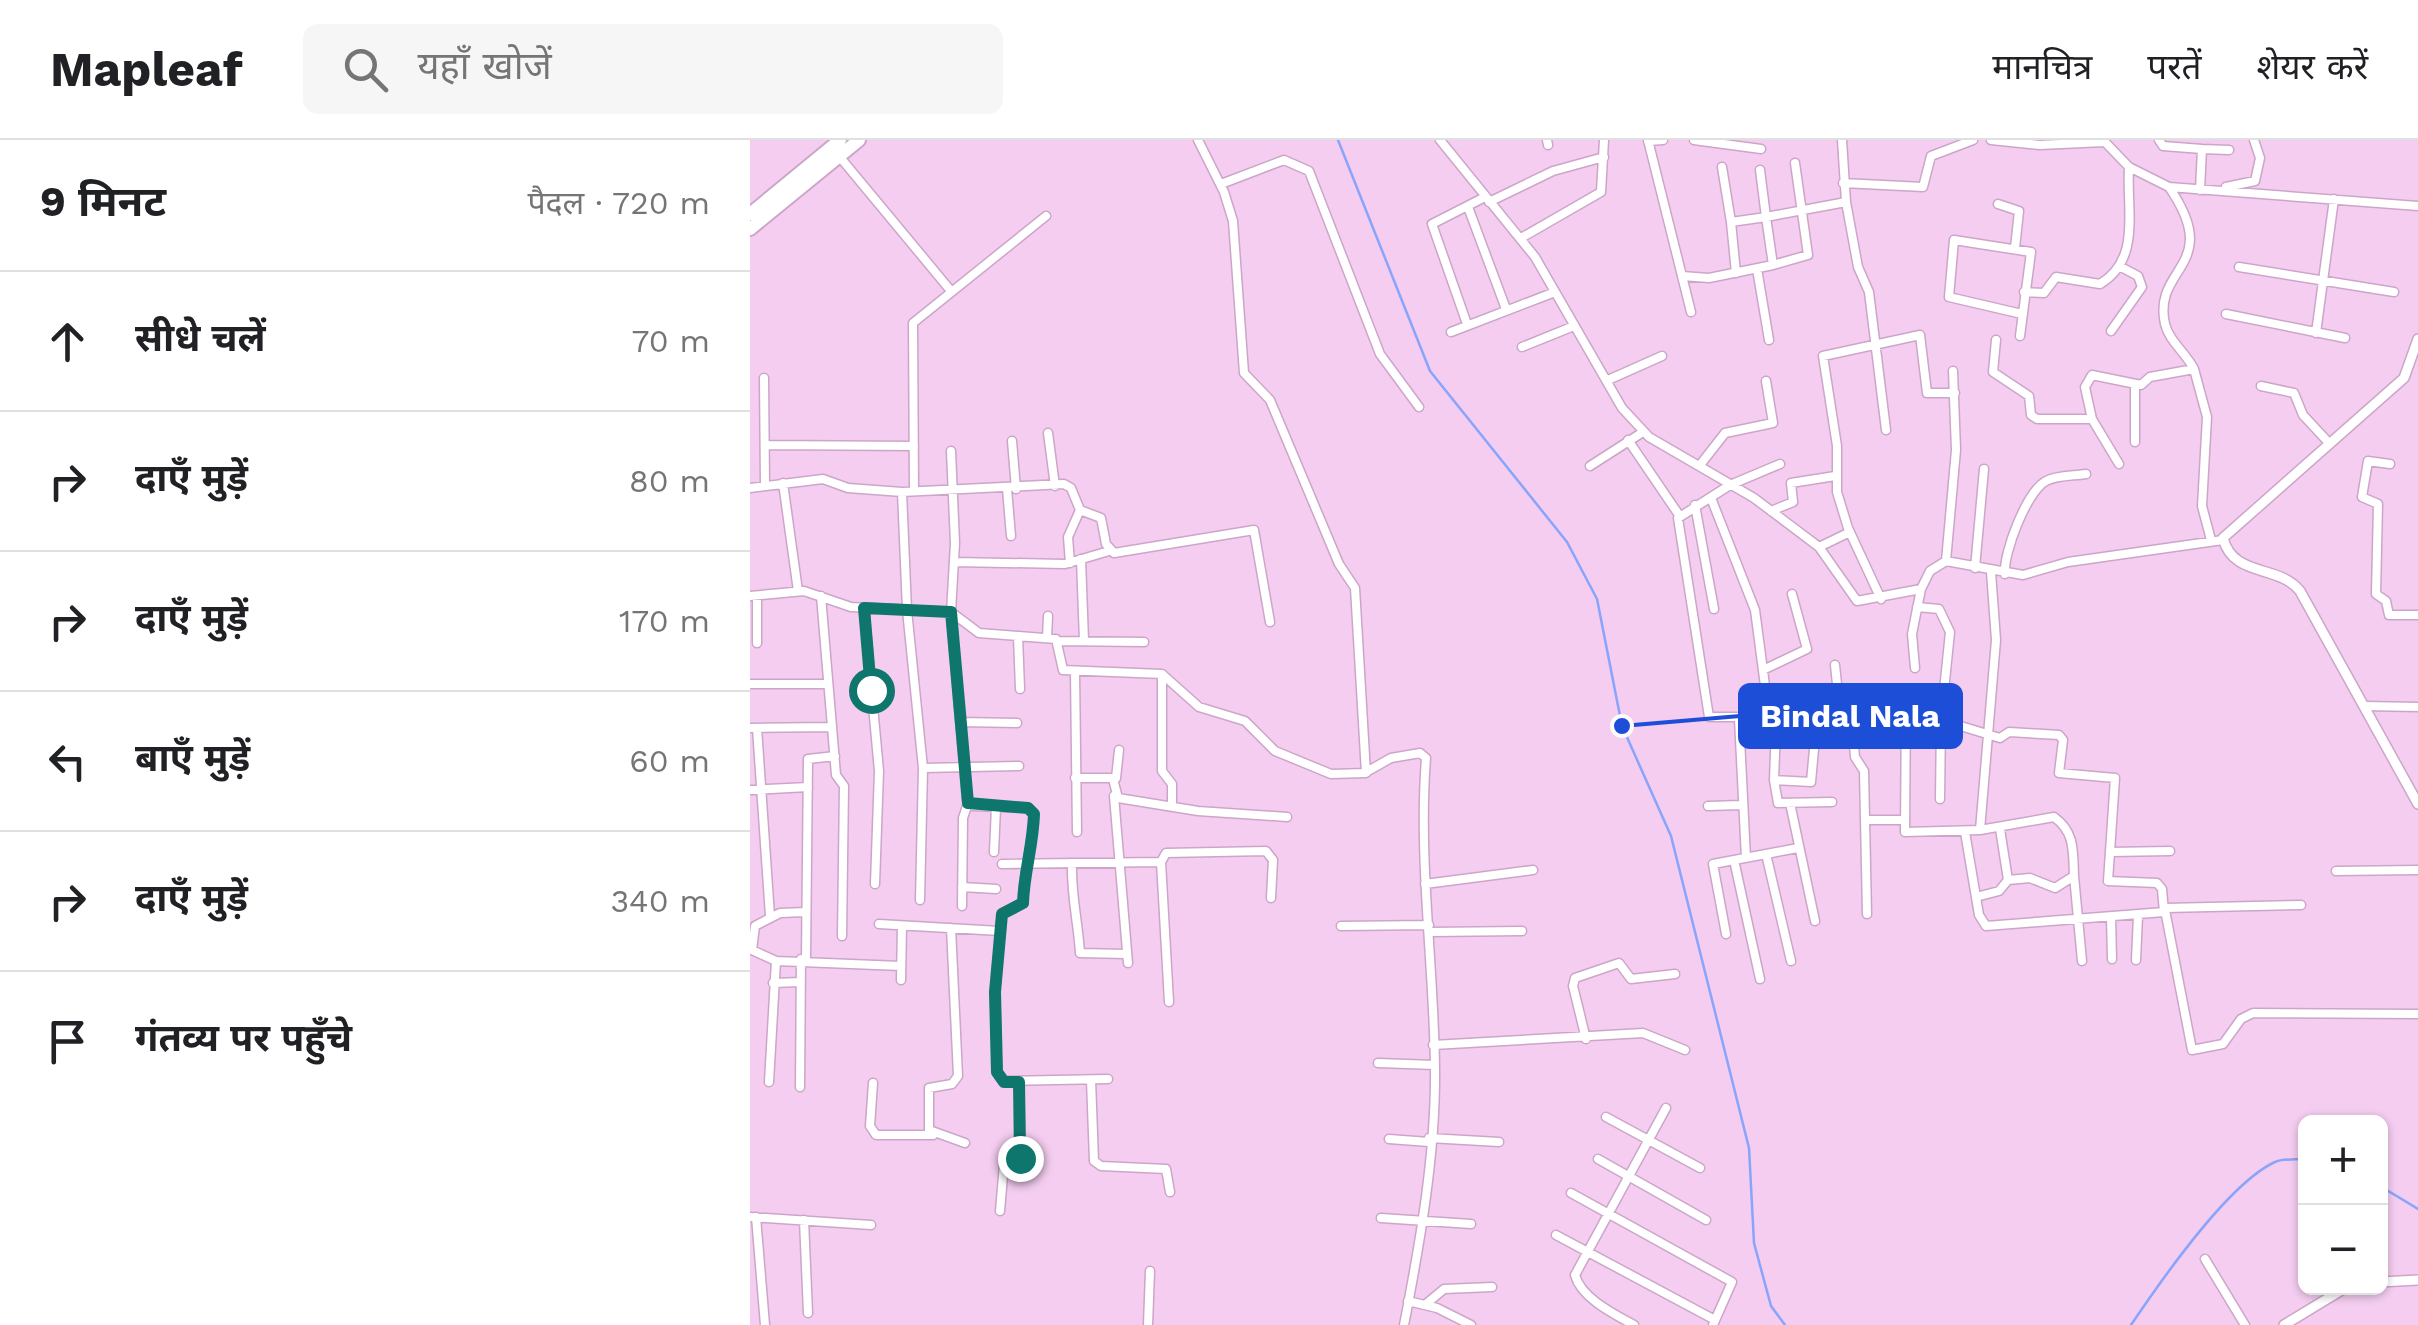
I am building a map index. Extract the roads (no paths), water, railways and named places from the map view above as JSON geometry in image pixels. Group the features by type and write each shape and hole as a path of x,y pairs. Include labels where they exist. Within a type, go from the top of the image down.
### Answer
{"highway":[{"path":"750,214 838,145 859,140"},
{"path":"750,229 838,145"}],"street":[{"path":"1198,140 1221,184 1236,242 1244,373 1270,400 1339,564 1355,588 1361,742 1368,770"},
{"path":"1521,238 1599,194 1604,140"},
{"path":"1663,140 1648,141 1692,312"},
{"path":"1694,140 1761,149"},
{"path":"1842,140 1846,202 1858,267 1869,292 1886,430"},
{"path":"1844,184 1924,187 1931,156 1960,141 1973,140"},
{"path":"1991,140 2040,146 2103,141 2129,167 2169,187 2200,190 2255,181 2260,158 2254,140"},
{"path":"2158,140 2163,146 2228,150"},
{"path":"1446,142 1487,200 1521,238 1622,408 1643,432 1730,484 1819,546 1857,601 1921,590"},
{"path":"838,145 951,290"},
{"path":"2197,146 2200,190"},
{"path":"1468,324 1432,224 1553,172 1604,157"},
{"path":"1221,184 1284,160 1309,171 1380,354 1419,407"},
{"path":"1682,276 1702,279 1808,255 1795,164"},
{"path":"1722,167 1736,273"},
{"path":"2024,292 2044,293 2056,277 2100,284 2121,267 2130,224 2129,167"},
{"path":"1760,170 1773,265"},
{"path":"2169,187 2188,214 2192,234 2190,251 2166,300 2164,319 2168,333 2194,370 2206,417 2202,506 2217,540 2242,564 2296,585 2418,804"},
{"path":"2216,189 2418,206"},
{"path":"2316,333 2334,199"},
{"path":"1731,222 1846,202"},
{"path":"1998,204 2020,213 2015,248"},
{"path":"1468,207 1506,309"},
{"path":"914,491 911,328 951,290 1046,216"},
{"path":"2020,336 2031,252 1954,240 1948,294 1982,308 2022,314"},
{"path":"2111,331 2142,287 2140,278 2121,267"},
{"path":"2239,267 2324,284 2394,292"},
{"path":"1757,268 1769,340"},
{"path":"1451,332 1556,292"},
{"path":"2226,314 2345,338"},
{"path":"1522,348 1574,326"},
{"path":"1881,599 1850,532 1835,476 1837,446 1823,356 1920,334 1927,394 1956,393"},
{"path":"1915,668 1912,634 1921,590 1930,571 1946,561 2023,575 2068,562 2217,540 2404,378 2418,339"},
{"path":"1996,340 1992,371 2029,396 2032,416 2092,419"},
{"path":"1608,380 1662,356"},
{"path":"1946,561 1956,393 1953,370"},
{"path":"2119,464 2092,419 2086,396 2090,376 2135,385 2144,384 2150,377 2194,370"},
{"path":"764,378 766,486"},
{"path":"1700,465 1725,433 1773,423 1766,381"},
{"path":"2135,385 2135,442"},
{"path":"2261,386 2294,393 2304,415 2329,444"},
{"path":"750,422 764,422"},
{"path":"1590,466 1643,432"},
{"path":"1048,433 1055,486"},
{"path":"1628,440 1678,516 1708,714 1740,718 1809,717 1815,738 1811,782 1774,780"},
{"path":"1010,536 1012,442"},
{"path":"765,445 914,446"},
{"path":"951,451 955,562 951,612 968,803 963,818 962,906"},
{"path":"2390,464 2368,461 2364,466 2362,497 2378,504 2376,594 2386,600 2389,616 2418,615"},
{"path":"1678,516 1730,484 1780,464"},
{"path":"1975,568 1984,469"},
{"path":"2004,574 2008,544 2039,487 2055,478 2086,474"},
{"path":"1771,511 1793,502 1790,483 1835,476"},
{"path":"750,488 824,479 848,488 902,492 1070,486 1080,510 1068,537 1070,563"},
{"path":"783,483 798,591"},
{"path":"902,492 907,610 923,768 920,900"},
{"path":"1710,498 1755,610 1770,716 1776,727 1775,800 1832,802"},
{"path":"1695,505 1714,610"},
{"path":"1080,510 1102,518 1109,551"},
{"path":"955,562 1070,563 1109,551 1136,552 1254,530 1270,622"},
{"path":"1819,546 1850,532"},
{"path":"1082,559 1084,641"},
{"path":"1980,830 1996,640 1990,572"},
{"path":"757,643 753,596 798,591 864,608 951,612 979,633 1059,642 1144,642"},
{"path":"1763,670 1806,649 1792,594"},
{"path":"821,596 836,774 844,786 842,936"},
{"path":"1917,607 1940,610 1949,628 1941,720 1940,799"},
{"path":"864,608 879,772 875,884"},
{"path":"1047,638 1048,616"},
{"path":"1018,636 1020,689"},
{"path":"1059,642 1060,668 1076,672 1162,674 1199,707 1246,722 1275,750 1331,774 1359,776 1391,758 1425,755 1424,884 1435,1066 1421,1219 1404,1325"},
{"path":"1835,665 1842,732"},
{"path":"1076,672 1076,832"},
{"path":"1162,674 1162,771 1172,784 1172,806"},
{"path":"750,684 826,684"},
{"path":"1906,703 1907,834 2000,828 2054,817 2067,826 2073,844 2082,961"},
{"path":"2364,706 2418,707"},
{"path":"1740,718 1746,858"},
{"path":"1941,720 2000,738 2009,732 2060,736 2059,773 2115,778 2109,883 2157,883 2192,1050 2223,1044 2241,1019 2253,1013 2418,1014"},
{"path":"961,722 1017,723"},
{"path":"770,916 754,728 832,726"},
{"path":"1815,738 1842,732 1904,736"},
{"path":"1853,733 1855,757 1864,771 1867,914"},
{"path":"1075,778 1113,779 1118,775 1119,750"},
{"path":"800,1087 809,757 836,756"},
{"path":"923,768 1019,766"},
{"path":"1072,863 1071,905 1080,921 1080,953 1128,959 1113,779"},
{"path":"750,790 808,787"},
{"path":"1114,796 1286,817"},
{"path":"968,803 1034,812 1031,863 1024,872 1022,905 1003,912 1000,931 995,992 997,1072 1004,1082 1108,1079"},
{"path":"1790,803 1815,921"},
{"path":"1708,806 1742,804"},
{"path":"994,852 996,806"},
{"path":"1866,820 1904,820"},
{"path":"1976,898 1999,892 2008,880 2000,828"},
{"path":"1965,832 1981,921 1990,927 2160,914 2165,909 2301,905"},
{"path":"1726,934 1712,867 1798,848"},
{"path":"2110,852 2170,851"},
{"path":"1169,1002 1161,862 1166,853 1266,852 1273,860 1272,898"},
{"path":"1766,854 1791,962"},
{"path":"1734,860 1760,979"},
{"path":"1002,864 1161,862"},
{"path":"1424,884 1533,870"},
{"path":"2336,871 2418,870"},
{"path":"2008,880 2030,878 2055,888 2074,876"},
{"path":"962,888 996,889"},
{"path":"806,912 770,916 755,926 751,945 756,954 776,961 803,959 901,966"},
{"path":"2136,960 2138,916"},
{"path":"2111,917 2112,959"},
{"path":"879,924 1000,931"},
{"path":"901,980 902,926"},
{"path":"1341,926 1522,932"},
{"path":"933,1135 928,1091 933,1084 952,1084 958,1076 951,928"},
{"path":"769,1082 776,961"},
{"path":"1586,1039 1572,983 1576,978 1618,963 1631,979 1675,974"},
{"path":"773,983 800,982"},
{"path":"1433,1045 1643,1033 1685,1050"},
{"path":"1378,1063 1435,1066"},
{"path":"1092,1080 1094,1162 1101,1166 1166,1169 1170,1192"},
{"path":"1000,1211 1004,1164 1021,1155 1019,1082"},
{"path":"873,1083 870,1124 876,1134 933,1135 965,1143"},
{"path":"1634,1325 1603,1308 1575,1281 1666,1108"},
{"path":"1606,1117 1700,1168"},
{"path":"1390,1139 1499,1142"},
{"path":"1598,1159 1706,1220"},
{"path":"1556,1235 1714,1322 1732,1282 1571,1193"},
{"path":"765,1325 753,1217 870,1225"},
{"path":"1380,1218 1471,1224"},
{"path":"804,1220 808,1313"},
{"path":"2205,1260 2244,1325"},
{"path":"1148,1325 1150,1271"},
{"path":"2388,1282 2418,1280"},
{"path":"1426,1304 1444,1289 1492,1288"},
{"path":"2284,1325 2333,1295"},
{"path":"1408,1301 1426,1304 1471,1325"}],"waterway":[{"path":"1338,140 1430,371 1567,542 1597,599 1622,726 1671,836 1749,1148 1754,1243 1771,1306 1785,1325"},
{"path":"2131,1325 2197,1235 2237,1190 2275,1162 2298,1159"},
{"path":"2388,1191 2418,1209"}],"place":[{"name":"Bindal Nala","path":"1622,726"}]}
